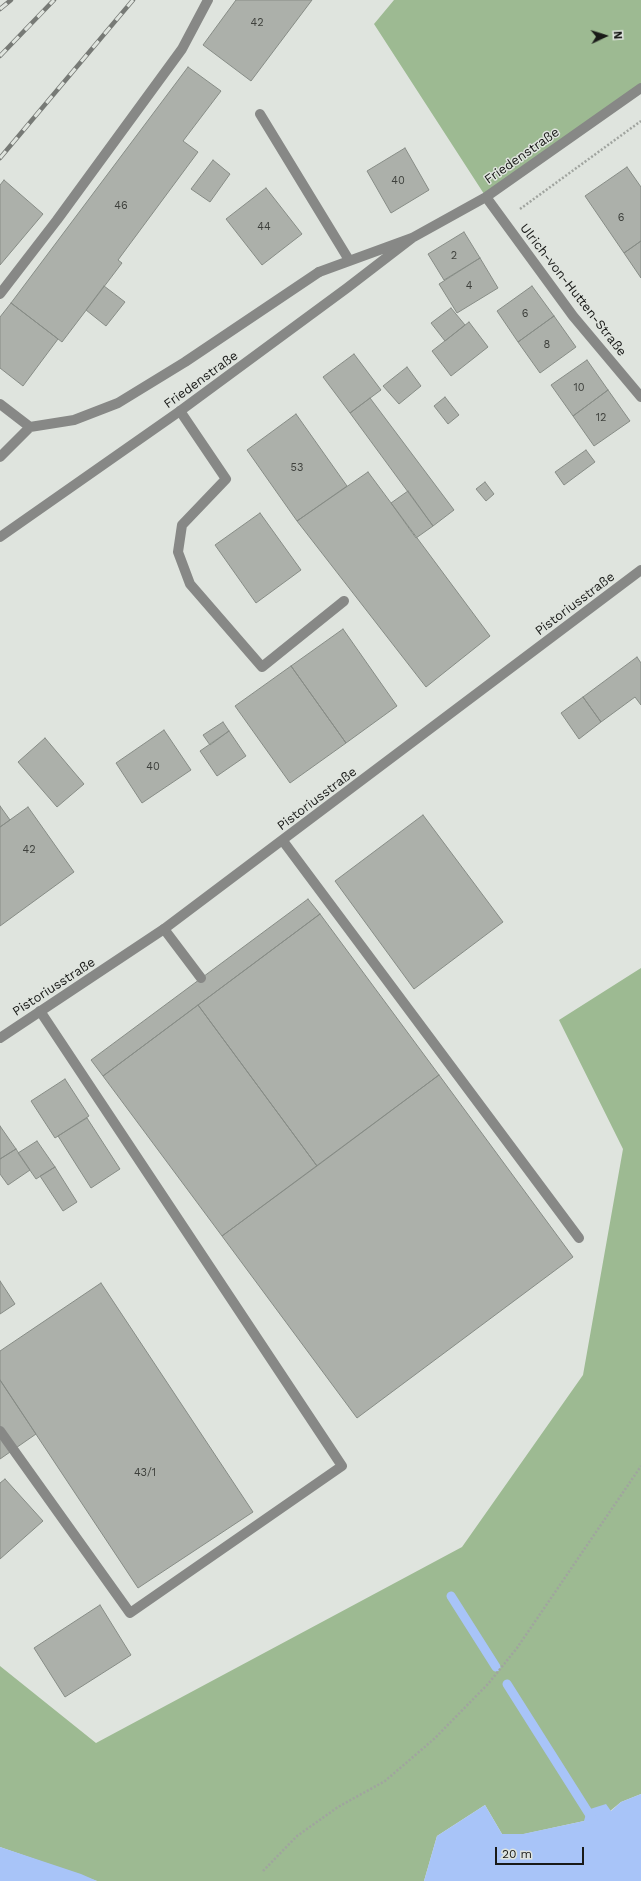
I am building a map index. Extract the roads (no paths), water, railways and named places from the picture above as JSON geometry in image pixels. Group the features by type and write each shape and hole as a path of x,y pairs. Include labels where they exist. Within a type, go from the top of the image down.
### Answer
{"street":[{"path":"0,294 57,220 182,49 208,0"},
{"name":"Friedenstraße","path":"0,537 180,411 347,288 412,238 486,197 641,88"},
{"path":"260,114 349,260"},
{"name":"Ulrich-von-Hutten-Straße","path":"486,197 573,316 641,397"},
{"name":"Friedenstraße","path":"30,427 74,420 118,403 185,362 319,272 412,238"},
{"path":"0,404 30,427 0,457"},
{"path":"180,411 226,479 182,525 178,552 190,584 262,667 344,601"},
{"name":"Pistoriusstraße","path":"0,1038 164,929 283,841 641,570"},
{"path":"283,841 579,1238"},
{"path":"164,929 201,978"},
{"path":"0,1431 130,1613 342,1466 40,1011"}],"water":[{"path":"641,1794 641,1881 424,1881 437,1836 485,1805 502,1834 523,1834 584,1821 587,1810 606,1804 611,1811 621,1802"},
{"path":"0,1847 81,1874 97,1881 0,1881"}],"waterway":[{"path":"451,1596 496,1667"},
{"path":"507,1684 593,1820"}],"railway":[{"path":"0,9 11,0"},
{"path":"0,56 54,0"},
{"path":"0,158 133,0"}]}
